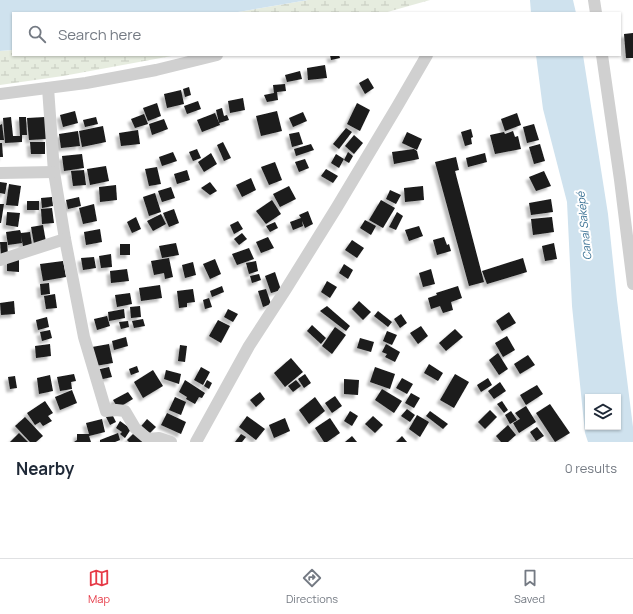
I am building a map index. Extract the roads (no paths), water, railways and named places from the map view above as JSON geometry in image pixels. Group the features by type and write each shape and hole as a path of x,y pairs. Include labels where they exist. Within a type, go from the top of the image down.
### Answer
{"street":[{"path":"594,0 596,12"},
{"path":"0,94 86,83 156,70 213,56"},
{"path":"196,442 249,346 337,207 426,56"},
{"path":"602,56 633,284"},
{"path":"48,88 54,172 65,239 84,337 106,411 125,411 135,428 148,439 158,438 171,442"},
{"path":"0,172 54,172"},
{"path":"0,260 65,239"}],"water":[{"path":"0,0 308,0 238,12 12,12 12,50 0,51"},
{"path":"530,0 573,0 576,12 531,12"},
{"name":"Canal Saképé","path":"536,56 583,56 608,214 633,427 633,442 588,442 585,433 572,306 567,202 543,109"}]}
